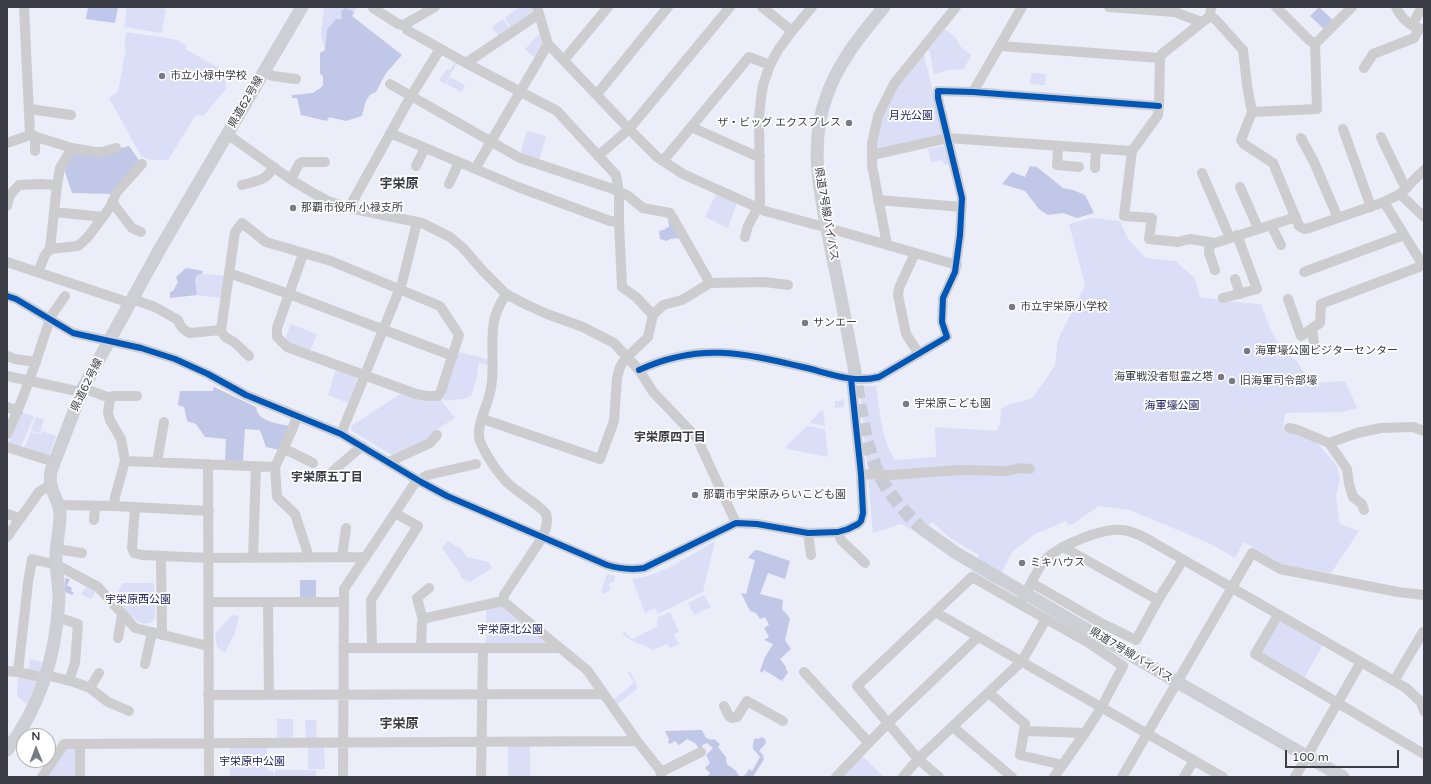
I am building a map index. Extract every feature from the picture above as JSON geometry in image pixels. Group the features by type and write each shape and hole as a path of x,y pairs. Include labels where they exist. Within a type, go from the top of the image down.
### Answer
{"main road":[{"name":"県道62号線","path":"50,485 51,471 54,462 82,390 161,247 302,7"},
{"name":"県道7号線バイパス","path":"853,373 819,181 817,151 819,124 823,106 835,76 856,41 884,7"},
{"path":"7,750 28,718 46,677 57,618 59,587 56,549 60,520 59,505 50,485"},
{"name":"県道7号線バイパス","path":"921,528 956,553 1343,777"}],"street":[{"path":"24,7 30,109 35,151"},
{"path":"407,26 407,23 435,7"},
{"path":"564,60 608,7"},
{"path":"597,94 668,7"},
{"path":"598,156 629,129 730,7"},
{"path":"762,7 792,31"},
{"path":"745,237 748,226 760,203 760,106 764,85 770,65 778,50 812,7"},
{"path":"887,245 873,176 872,143 878,116 890,89 956,7"},
{"path":"973,92 1001,46 1022,7"},
{"path":"1108,7 1207,15 1216,20 1243,50 1252,112 1241,140 1244,144 1273,163 1299,226 1304,229 1384,202 1403,191 1423,172"},
{"path":"1276,7 1309,40 1315,44"},
{"path":"1396,7 1404,20 1418,27"},
{"path":"1364,68 1373,54 1414,38 1422,7"},
{"path":"373,8 398,24 407,26 408,30 440,49 557,111 616,175 619,192 622,287 636,297 653,315"},
{"path":"1252,112 1316,109 1315,44 1348,8"},
{"path":"466,63 538,11 548,44 629,129 663,161 683,174 757,208 957,265"},
{"path":"1207,15 1162,54 1160,58 1158,115 1132,151 1124,216 1152,218 1149,239 1178,242 1190,239 1215,243 1296,217"},
{"path":"475,169 519,91 548,44"},
{"path":"1001,46 1160,58"},
{"path":"348,208 411,96 440,49"},
{"path":"663,161 749,58 770,65"},
{"path":"263,72 273,76 296,79"},
{"path":"390,84 520,158 627,195 643,208 670,213 710,283"},
{"path":"639,370 667,359 696,353 735,353 853,373 867,379 879,377 947,337 942,322 943,298 957,265 962,207 961,189 938,98 938,91 973,92 1159,106"},
{"path":"30,109 71,115"},
{"path":"692,126 754,155 760,156"},
{"path":"1343,129 1371,207"},
{"path":"390,133 518,187 619,222"},
{"path":"227,134 290,179 328,201 348,208 428,225 450,236 506,294 532,308 583,327 614,344 639,370 653,392 697,438 736,523"},
{"path":"7,143 32,135 72,148 95,152 102,152 116,148"},
{"path":"1381,137 1402,183 1403,191 1424,217"},
{"path":"872,155 948,138 1132,151"},
{"path":"1301,138 1317,168 1338,218"},
{"path":"1058,146 1057,165 1079,167"},
{"path":"38,272 44,256 50,249 60,168 72,148"},
{"path":"416,166 425,148"},
{"path":"1095,168 1096,149"},
{"path":"290,179 299,164 302,162 325,162"},
{"path":"449,184 459,162"},
{"path":"50,249 78,246 87,238 103,217 116,193 142,164"},
{"path":"242,185 262,180 274,167"},
{"path":"1202,173 1234,237 1257,289 1223,298"},
{"path":"7,206 10,195 19,186 40,184 57,185"},
{"path":"1240,187 1258,228"},
{"path":"878,200 962,207"},
{"path":"112,202 132,228 141,232"},
{"path":"1288,299 1301,336 1320,323 1321,304 1419,268 1422,262 1384,202"},
{"path":"54,212 103,217"},
{"path":"341,434 400,290 417,222"},
{"path":"249,356 234,342 222,335 221,330 235,232 242,223 266,242 331,261 440,306 459,335 441,391 438,396 416,394 287,346 277,337 277,328 303,254"},
{"path":"1271,225 1281,245"},
{"path":"1304,272 1404,235"},
{"path":"1210,242 1209,253 1215,270"},
{"path":"915,253 899,288 898,295 906,334 919,354"},
{"path":"7,262 131,301 155,307 178,320 179,324 190,333 221,330"},
{"path":"229,273 453,356"},
{"path":"1235,279 1240,294"},
{"path":"483,419 600,459 614,421 617,378 620,366 626,358 648,337 653,315 663,305 682,300 710,283 764,282 788,285"},
{"path":"503,601 504,595 542,538 547,520 545,512 510,485 484,449 479,436 480,426 491,389 494,321 506,294"},
{"path":"7,296 16,299 73,333 141,348 176,359 208,374 246,395 341,434 419,481 469,507 607,565 632,570 644,568 736,523 757,524 808,532 838,532 854,527 861,521 866,474 853,373"},
{"path":"7,434 30,381 50,319 65,296"},
{"path":"1312,329 1315,350"},
{"path":"7,356 9,358 36,362"},
{"path":"7,376 82,390 110,398 113,396 137,396"},
{"path":"110,398 108,413 110,420 121,439 125,461 114,506"},
{"path":"7,407 18,410"},
{"path":"297,416 275,467 277,497 295,514 309,557"},
{"path":"157,462 164,422"},
{"path":"1289,428 1298,430 1329,443 1347,469 1353,497 1362,504 1364,510"},
{"path":"1329,443 1357,433 1381,428 1413,428 1424,431"},
{"path":"389,462 430,443 437,436"},
{"path":"333,471 362,446"},
{"path":"7,447 54,462"},
{"path":"284,448 313,463"},
{"path":"125,461 275,467"},
{"path":"208,464 209,777"},
{"path":"342,777 344,589 395,513 419,481 428,475 476,464"},
{"path":"866,474 889,469 944,468 978,465 1008,465 1025,468"},
{"path":"253,558 256,466"},
{"path":"7,537 19,518 39,492 50,485"},
{"path":"59,505 209,511"},
{"path":"94,520 95,506"},
{"path":"135,507 132,548 134,552 142,555 208,558 365,557"},
{"path":"372,648 371,600 418,526 395,513"},
{"path":"7,514 19,518"},
{"path":"342,557 346,528"},
{"path":"1020,604 1042,564 1050,556 1063,547 1079,540 1106,532 1122,530 1143,537 1406,688 1421,702 1424,711"},
{"path":"808,532 811,555"},
{"path":"838,532 841,540 865,563"},
{"path":"1063,547 1158,600"},
{"path":"56,549 82,553"},
{"path":"1122,777 1252,553 1280,569 1398,592 1424,595"},
{"path":"145,664 157,634 161,556"},
{"path":"18,672 32,559 57,565 98,587 135,628 208,646"},
{"path":"1032,583 1101,623 1136,640 1158,600 1183,560"},
{"path":"939,777 918,759 857,686 972,577 1089,643 1123,666 1101,708 1054,777"},
{"path":"421,648 423,620 417,598 429,588"},
{"path":"423,620 503,601"},
{"path":"503,601 587,670 661,774 701,752"},
{"path":"209,602 343,602"},
{"path":"268,602 270,695"},
{"path":"935,612 1223,777"},
{"path":"118,638 122,615"},
{"path":"1278,615 1255,654 1424,754"},
{"path":"57,618 78,624 75,663 69,681"},
{"path":"903,777 918,759 1022,661 1046,619"},
{"path":"1394,681 1420,644 1424,632"},
{"path":"836,777 888,723 978,637"},
{"path":"343,648 559,648"},
{"path":"482,777 483,648"},
{"path":"1295,777 1362,662"},
{"path":"7,672 18,672 69,681 90,688 108,702 129,711"},
{"path":"804,672 869,743"},
{"path":"90,688 99,673"},
{"path":"989,693 1025,724 1020,755 1063,765"},
{"path":"208,694 604,694"},
{"path":"724,706 728,716 732,718 736,717 747,701 783,721"},
{"path":"953,727 1012,777"},
{"path":"1024,731 1085,733"},
{"path":"42,777 64,744 637,741"},
{"path":"80,744 80,777"},
{"path":"1184,777 1194,760"}],"green space":[{"path":"127,7 154,7 166,9 162,33 124,27"},
{"path":"324,7 357,7 352,16 365,27 330,65 321,36"},
{"path":"517,7 532,7 533,13 511,28 505,18 517,9"},
{"path":"503,19 510,29 499,36 492,27"},
{"path":"945,29 956,38 960,46 971,55 964,69 950,70 934,74 929,49"},
{"path":"127,32 179,41 187,46 185,49 228,73 225,78 226,89 203,116 196,115 168,160 150,160 141,156 109,98 118,92 126,47 124,46"},
{"path":"541,32 543,40 542,45 535,58 525,49"},
{"name":"月光公園","path":"924,54 943,135 878,150 875,148 882,116 893,92"},
{"path":"455,62 457,63 445,84 439,80 447,69 450,70"},
{"path":"1031,73 1046,74 1045,85 1030,84"},
{"path":"450,77 465,85 462,92 446,84"},
{"path":"527,131 546,136 539,161 520,154"},
{"path":"943,146 946,147 951,164 944,165 942,160 931,162 928,149"},
{"path":"716,194 737,203 728,228 705,217"},
{"name":"海軍壕公園","path":"1092,218 1120,221 1128,239 1146,258 1175,261 1195,278 1200,297 1261,304 1272,333 1283,350 1297,361 1310,383 1345,381 1357,408 1342,412 1285,413 1283,430 1309,438 1321,447 1337,466 1340,478 1336,496 1340,524 1359,531 1331,573 1283,565 1244,542 1235,558 1211,544 1130,510 1099,506 1073,524 1068,525 1066,521 1035,534 1012,552 995,586 971,572 979,555 950,538 932,522 919,534 901,524 873,533 860,390 864,386 876,386 884,434 890,452 895,460 936,457 935,427 996,431 1000,424 1001,409 1010,404 1031,399 1055,365 1058,340 1085,285 1069,224"},
{"path":"206,274 225,276 222,298 197,295 195,279 197,275"},
{"path":"291,324 317,334 310,351 290,344 285,339"},
{"path":"458,352 488,359 488,365 479,363 476,381 471,396 463,399 445,401 443,399"},
{"path":"336,369 355,376 357,380 348,403 328,395"},
{"path":"402,393 425,400 441,400 455,418 439,428 428,441 392,455 352,431 351,426"},
{"path":"844,398 844,407 835,408 835,401 840,401"},
{"path":"822,410 825,426 811,423 811,421"},
{"path":"21,412 34,416 20,448 8,444"},
{"path":"36,417 44,419 40,433 31,431"},
{"path":"807,426 825,429 828,457 787,449 786,446"},
{"path":"42,431 56,436 49,456 23,450 31,432 40,434"},
{"path":"448,541 461,549 467,557 489,562 492,568 470,582 461,578 460,573 442,548"},
{"path":"715,541 703,592 658,614 655,608 645,613 632,579 664,570"},
{"path":"607,574 615,576 614,582 609,584 611,589 604,594 601,591"},
{"name":"宇栄原西公園","path":"123,583 154,583 155,619 150,623 139,622 114,600"},
{"path":"87,585 96,591 91,599 81,594"},
{"path":"704,595 711,607 694,615 688,603"},
{"name":"宇栄原北公園","path":"498,606 505,607 547,641 545,644 486,645 486,609"},
{"path":"670,612 679,632 674,634 679,644 670,648 667,644 653,650 629,639 622,633 625,632 630,638 633,639 658,626 656,621 658,620 658,617"},
{"path":"232,615 239,616 235,633 225,653 217,647 215,634"},
{"path":"1283,621 1324,643 1303,680 1263,656 1261,651 1278,623"},
{"path":"30,659 42,662 39,673 28,671"},
{"path":"630,671 637,689 616,705 613,700 634,683 628,673"},
{"path":"18,676 38,680 27,704 17,696"},
{"path":"277,719 293,719 293,738 277,739"},
{"path":"305,720 316,720 317,738 306,738"},
{"path":"508,745 530,745 530,777 508,777"},
{"path":"69,747 76,751 76,777 47,777 53,768 56,768 56,764"},
{"name":"宇栄原中公園","path":"230,747 267,747 267,770 274,772 274,777 230,777"},
{"path":"308,747 324,747 325,769 308,769"},
{"path":"861,755 884,777 839,777"},
{"path":"275,770 316,770 316,777 275,777"}],"shaded area":[{"path":"88,7 118,7 115,23 86,19"},
{"path":"1319,7 1334,21 1325,30 1310,16"},
{"path":"345,8 354,12 352,16 402,55 386,73 376,92 372,93 368,98 362,116 346,121 329,117 327,121 301,115 297,98 292,98 292,95 313,93 323,86 323,76 320,74 320,53 325,50 327,30 336,19 342,19 341,11"},
{"path":"129,146 139,160 135,167 111,194 72,193 64,169 71,156 79,151 97,155"},
{"path":"1030,166 1037,167 1063,188 1085,195 1094,213 1077,218 1063,213 1048,215 1039,209 1025,191 1002,184 1012,172 1025,177"},
{"path":"668,217 680,238 670,239 667,241 660,239 659,231 669,227"},
{"path":"186,268 203,271 202,274 197,275 195,280 197,295 170,298 170,292 173,291 178,282 176,277"},
{"path":"214,387 256,407 260,416 264,419 289,426 279,450 266,447 260,430 245,429 243,461 225,461 226,439 205,437 196,424 187,421 184,407 178,405 180,391 213,391"},
{"path":"757,550 790,561 785,579 768,573 760,594 783,600 782,609 790,618 785,640 791,649 780,659 788,672 782,681 764,670 762,673 760,671 765,657 773,644 764,640 769,637 764,628 769,625 765,617 760,619 756,613 750,611 741,593 746,594 755,560 748,558 754,551"},
{"path":"65,578 70,579 67,585 72,588 71,591 74,593 72,595 65,592"},
{"path":"300,580 316,580 316,599 300,599"},
{"path":"702,730 706,738 712,740 714,739 720,744 718,747 726,757 727,764 736,770 739,776 742,777 707,777 710,773 705,768 710,763 706,755 713,748 707,743 703,745 700,750 695,743 687,739 679,745 675,741 670,744 665,731"},
{"path":"762,737 765,739 766,743 759,751 763,755 764,759 753,777 742,777 749,769 752,771 760,757 753,749 753,745 755,738 758,739"}],"tunnel":[{"path":"854,367 863,424 875,466 894,498 904,511 921,528"}],"cycle path":[{"path":"639,370 662,361 683,356 704,353 725,353 766,359 845,378 870,379 879,377 947,337 942,322 943,298 955,272 960,235 962,198 938,98 938,91 973,92 1159,106"},
{"path":"7,296 16,299 73,333 141,348 175,359 208,374 246,395 341,434 447,496 607,565 626,569 644,568 736,523 757,524 808,533 838,532 858,524 861,521 863,513 861,474 851,379"}],"place":[{"name":"市立小禄中学校","path":"162,76"},
{"name":"ザ・ビッグ エクスプレス","path":"849,123"},
{"name":"那覇市役所 小禄支所","path":"293,208"},
{"name":"市立宇栄原小学校","path":"1012,307"},
{"name":"サンエー","path":"805,323"},
{"name":"海軍壕公園ビジターセンター","path":"1247,351"},
{"name":"海軍戦没者慰霊之塔","path":"1221,377"},
{"name":"旧海軍司令部壕","path":"1232,381"},
{"name":"宇栄原こども園","path":"906,404"},
{"name":"那覇市宇栄原みらいこども園","path":"695,495"},
{"name":"ミキハウス","path":"1022,563"}],"district":[{"name":"宇栄原","path":"399,185"},
{"name":"宇栄原四丁目","path":"670,438"},
{"name":"宇栄原五丁目","path":"327,478"},
{"name":"宇栄原","path":"399,725"}]}
